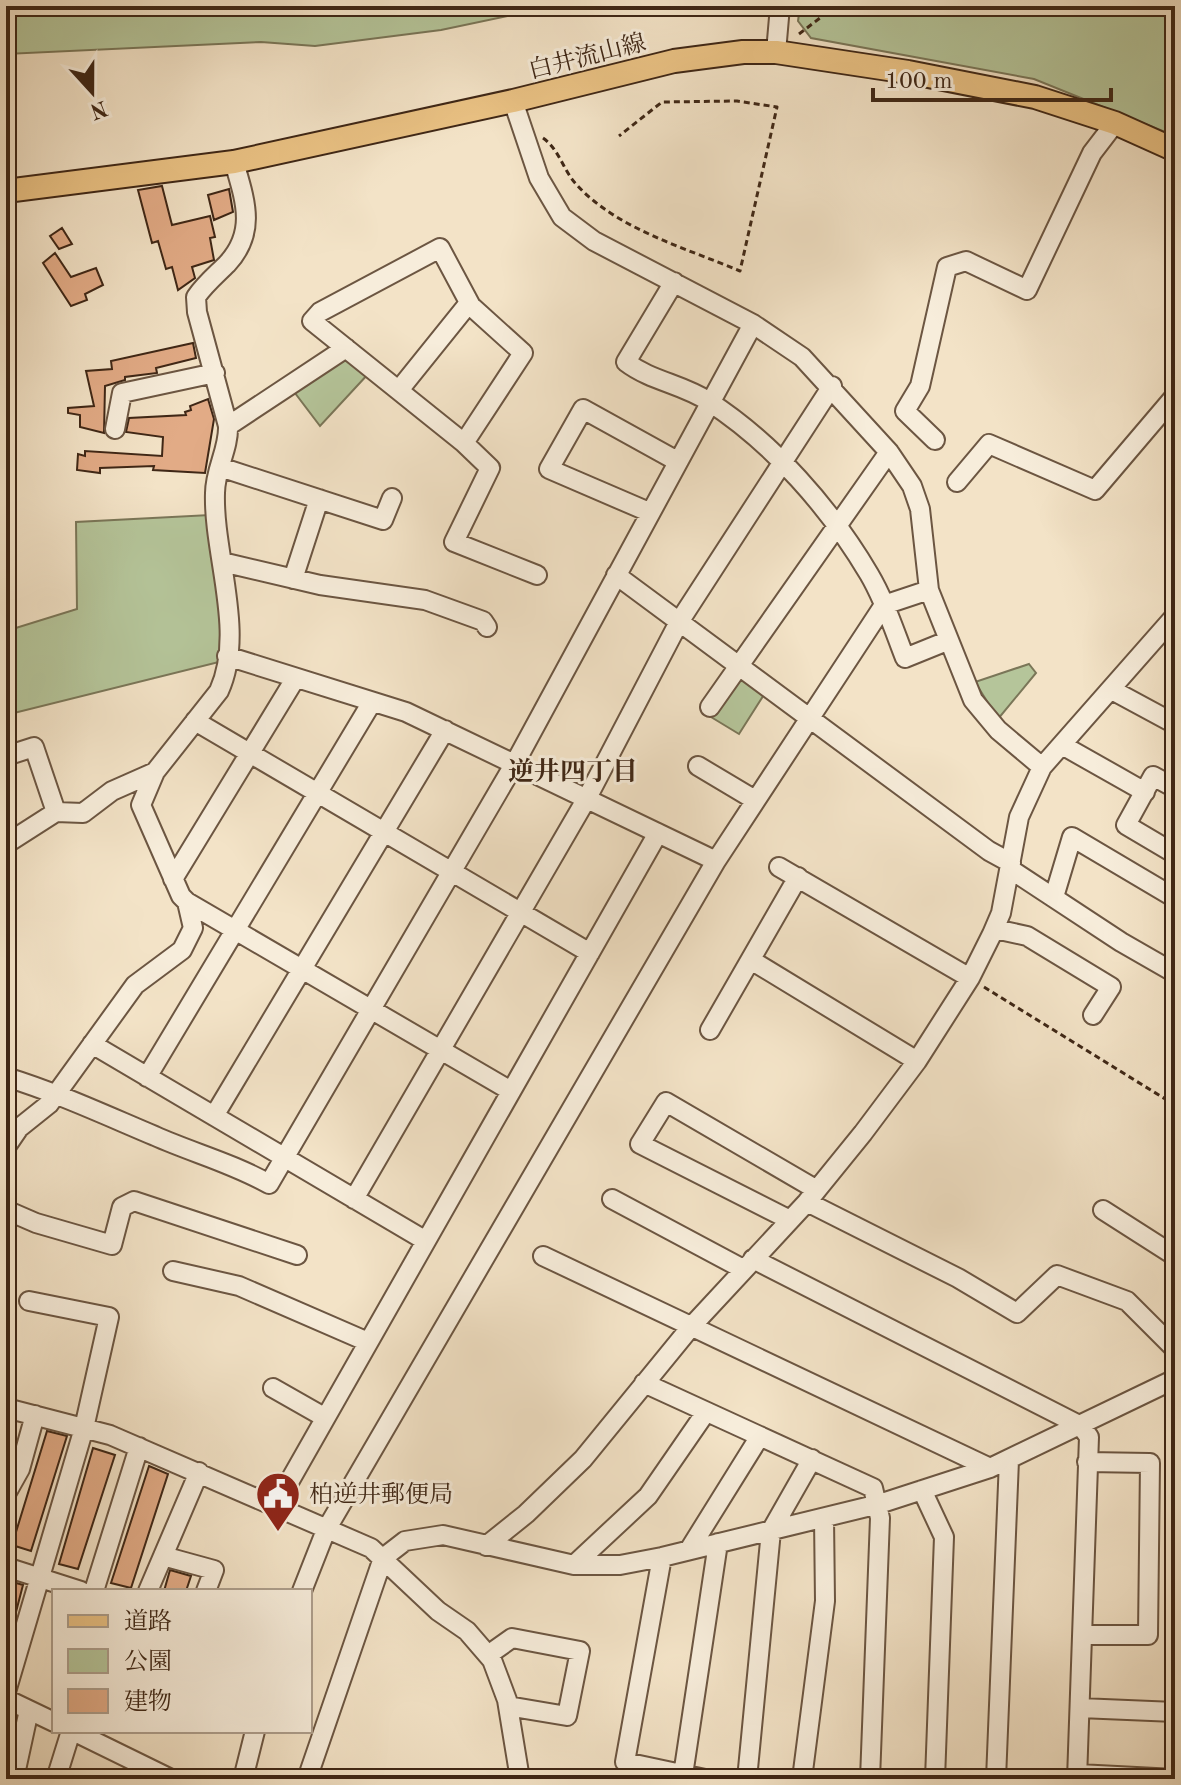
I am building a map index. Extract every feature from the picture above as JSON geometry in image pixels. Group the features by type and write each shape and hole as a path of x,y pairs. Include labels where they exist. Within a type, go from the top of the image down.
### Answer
{"main road":[{"name":"白井流山線","path":"6,191 234,162 517,112 674,61 743,52 776,52 908,72 1035,97 1115,123 1175,150"}],"street":[{"path":"776,52 780,6"},
{"path":"517,112 539,178 562,217 594,241 753,324 802,357 832,386 889,452 912,486 920,509 929,590 973,700 998,730 1042,767"},
{"path":"935,440 905,411 920,386 947,267 966,261 1027,290 1092,153 1115,123"},
{"path":"8,1138 58,1093 135,985 182,950 193,928 187,902 173,879 141,805 155,772 219,691 226,677 228,606 214,497 229,440 228,426 197,312 196,297 239,249 246,233 248,218 234,162"},
{"path":"464,443 523,353 469,303 440,248 320,312 312,321 464,443 490,468 454,542 537,575"},
{"path":"674,282 626,362 644,375 683,387 709,401 782,462 835,525 869,574 905,658 947,641"},
{"path":"399,390 469,303"},
{"path":"6,1077 58,1093 158,1138 237,1166 269,1184 515,763 753,324"},
{"path":"228,426 346,348"},
{"path":"115,429 122,393 215,373"},
{"path":"354,1199 587,798 679,622 832,386"},
{"path":"957,482 989,444 1095,490 1175,396"},
{"path":"649,512 549,469 583,409 677,461"},
{"path":"710,707 889,452"},
{"path":"220,467 383,520 392,498"},
{"path":"293,579 319,499"},
{"path":"222,562 293,579 425,600 483,621 487,627"},
{"path":"616,575 1010,866 1121,942 1175,973"},
{"path":"303,1589 326,1530 716,861 884,605 929,590"},
{"path":"486,1546 535,1506 583,1459 690,1328 812,1196 917,1061 970,978 995,929 1019,817 1042,767 1175,616"},
{"path":"227,656 372,702 445,730 716,861"},
{"path":"173,879 295,679"},
{"path":"1112,690 1175,724"},
{"path":"147,1077 372,702"},
{"path":"195,721 590,953"},
{"path":"214,1116 445,730"},
{"path":"1062,745 1145,792"},
{"path":"6,756 34,747 56,812"},
{"path":"698,766 755,800"},
{"path":"6,844 56,812 83,813 112,791 155,772"},
{"path":"1175,788 1153,776 1126,825 1175,854"},
{"path":"276,1505 658,833"},
{"path":"1054,897 1072,837 1175,898"},
{"path":"779,867 970,978"},
{"path":"710,1030 798,877"},
{"path":"187,902 511,1091"},
{"path":"995,929 1027,936 1111,987 1093,1015"},
{"path":"751,960 917,1061"},
{"path":"92,1044 426,1241"},
{"path":"790,1220 640,1144 666,1102 812,1196 1017,1313 1057,1275 1127,1301 1175,1349"},
{"path":"612,1199 1081,1426 1089,1437 1077,1777 1175,1779"},
{"path":"6,1210 36,1223 112,1245 122,1207 134,1201 297,1255"},
{"path":"1103,1210 1175,1256"},
{"path":"543,1256 990,1468"},
{"path":"173,1271 239,1286 368,1342"},
{"path":"6,1692 84,1428 109,1317 29,1301"},
{"path":"307,1779 383,1558 405,1541 427,1535 443,1535 574,1565 620,1565 662,1557 879,1504 990,1468 1175,1379"},
{"path":"644,1383 873,1488 879,1504 870,1779"},
{"path":"273,1388 324,1417"},
{"path":"6,1408 84,1428 139,1447 371,1548 438,1611 467,1631 488,1655 503,1682 520,1779"},
{"path":"574,1565 648,1496 706,1412"},
{"path":"6,1494 20,1469 35,1415"},
{"path":"689,1550 760,1436"},
{"path":"95,1589 139,1447"},
{"path":"747,1779 771,1531 812,1459"},
{"path":"996,1779 1009,1460"},
{"path":"1083,1635 1148,1635 1150,1463 1087,1462"},
{"path":"149,1589 199,1472"},
{"path":"922,1490 944,1537 935,1779"},
{"path":"802,1779 825,1601 824,1518"},
{"path":"683,1775 718,1543"},
{"path":"163,1556 214,1570 207,1589"},
{"path":"662,1557 625,1762 705,1779"},
{"path":"6,1567 74,1589"},
{"path":"488,1655 512,1638 580,1651 567,1716 508,1706"},
{"path":"6,1699 52,1721"},
{"path":"1080,1708 1175,1712"},
{"path":"14,1779 29,1710"},
{"path":"56,1779 71,1733"},
{"path":"76,1733 171,1779"},
{"path":"243,1779 254,1733"},
{"path":"126,1779 131,1760"}],"path":[{"path":"799,34 820,18"},
{"path":"517,112 550,143 576,184 623,220 740,271 777,107 737,101 662,102 619,136"},
{"path":"970,978 1175,1105"}],"green space":[{"path":"6,6 555,6 441,30 315,46 261,42 6,54"},
{"path":"800,6 1175,6 1175,136 1034,79 811,38 798,21"},
{"path":"352,359 369,373 320,426 295,393 344,360"},
{"path":"210,515 224,609 223,661 6,715 6,631 77,609 76,522"},
{"path":"1029,664 1036,673 998,719 975,682"},
{"path":"742,676 765,693 739,734 711,717 736,678"}],"building":[{"path":"162,186 172,225 210,216 215,237 210,238 214,260 192,267 195,278 178,290 172,267 166,269 158,241 152,243 138,190"},
{"path":"229,189 233,212 214,220 208,195"},
{"path":"62,228 72,244 59,249 50,236"},
{"path":"55,253 71,277 96,268 103,285 85,294 87,300 71,306 43,263"},
{"path":"193,343 196,358 156,368 157,373 125,377 125,380 105,386 104,433 80,427 80,415 68,413 68,408 94,406 86,371 112,369 111,361"},
{"path":"208,399 214,419 205,473 153,470 154,466 100,468 100,473 77,470 78,454 85,456 85,451 162,456 163,437 126,432 129,418 186,415 185,412 191,410 190,406"},
{"path":"47,1431 67,1436 31,1551 12,1545"},
{"path":"93,1448 115,1455 78,1569 59,1564"},
{"path":"149,1466 168,1474 131,1588 111,1583"},
{"path":"170,1570 191,1576 187,1589 165,1589"},
{"path":"6,1580 23,1585 10,1635 6,1634"}],"place":[{"name":"柏逆井郵便局","path":"278,1533"}],"district":[{"name":"逆井四丁目","path":"573,771"}]}
